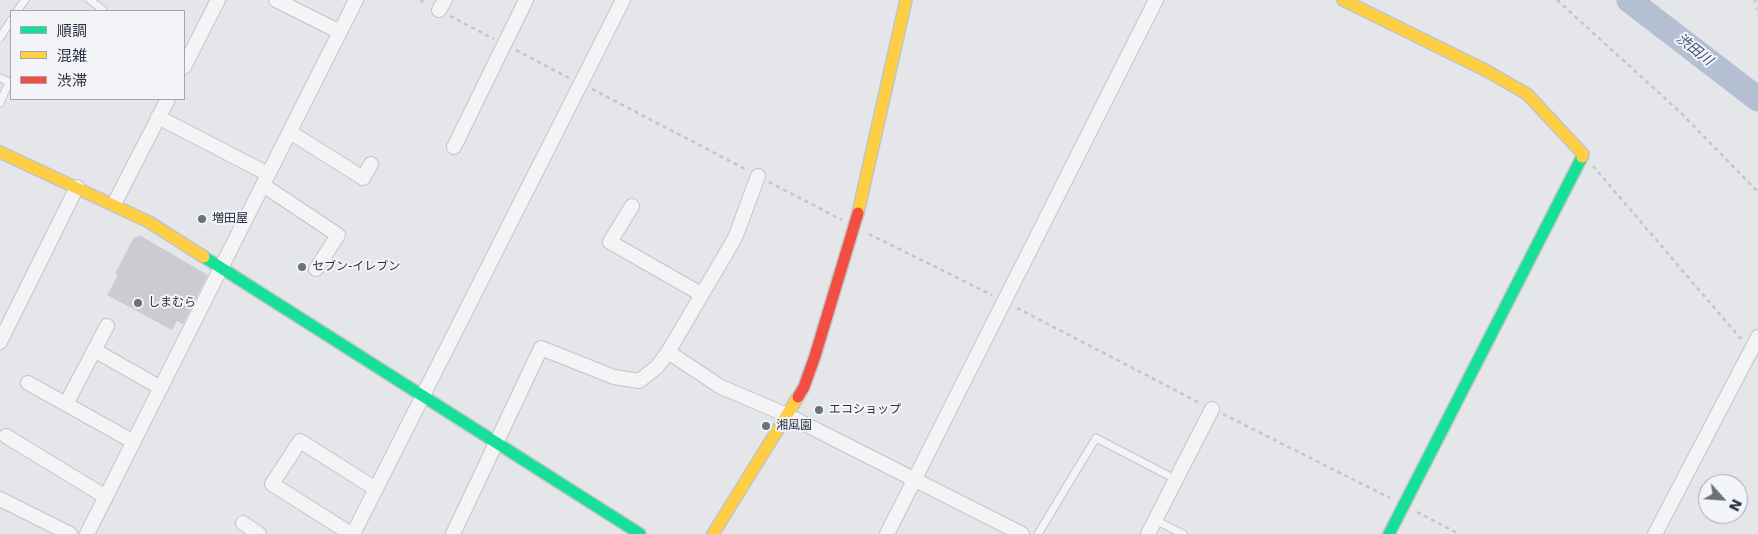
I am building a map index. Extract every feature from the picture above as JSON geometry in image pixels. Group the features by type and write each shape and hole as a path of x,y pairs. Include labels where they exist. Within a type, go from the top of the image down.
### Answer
{"street":[{"path":"185,65 218,0"},
{"path":"276,0 340,32"},
{"path":"87,534 223,268 356,0"},
{"path":"454,147 526,0"},
{"path":"376,489 300,441 272,484 352,534 376,489 623,0"},
{"path":"713,534 804,387 855,227 906,0"},
{"path":"887,534 1156,0"},
{"path":"1343,0 1485,70 1527,94 1560,127 1583,154 1389,534"},
{"path":"114,204 167,100"},
{"path":"158,117 266,179 338,235 316,269"},
{"path":"290,132 363,178 371,164"},
{"path":"0,152 150,222 422,398 640,534"},
{"path":"452,534 541,348 614,377 639,381 657,367 668,352 735,238 758,176"},
{"path":"2,334 77,187"},
{"path":"632,206 610,242 702,294"},
{"path":"66,404 107,326"},
{"path":"1655,534 1758,337"},
{"path":"94,350 161,388"},
{"path":"668,352 721,387 787,415 915,478 1022,534"},
{"path":"28,383 134,442"},
{"path":"1148,534 1212,409"},
{"path":"6,436 106,497"},
{"path":"0,499 70,534"},
{"path":"243,523 259,534"}],"lane":[{"path":"90,0 103,10"},
{"path":"0,38 10,22"},
{"path":"0,78 9,82 0,104"},
{"path":"1038,534 1096,438 1175,479"},
{"path":"1155,520 1183,534"}],"path":[{"path":"420,0 442,5 504,44 855,227 1004,301 1459,534"},
{"path":"1557,0 1681,112 1758,192"},
{"path":"1583,154 1751,350"}],"building":[{"path":"141,236 208,275 183,324 177,321 172,330 107,295 118,275 115,274 134,237"}],"waterway":[{"name":"渋田川","path":"1629,0 1758,99"}],"railway":[{"path":"1755,0 1758,11"}],"traffic: fast":[{"path":"1389,534 1582,157"},
{"path":"204,257 640,534"}],"traffic: slow":[{"path":"858,213 906,0"},
{"path":"1343,0 1485,70 1527,94 1583,154 1582,157"},
{"path":"0,152 149,222 204,257"},
{"path":"713,534 798,397"}],"traffic: jam":[{"path":"798,397 804,387 815,356 858,213"}],"place":[{"name":"増田屋","path":"202,219"},
{"name":"セブン-イレブン","path":"302,267"},
{"name":"しまむら","path":"138,303"},
{"name":"エコショップ","path":"819,410"},
{"name":"湘風園","path":"766,426"}]}
